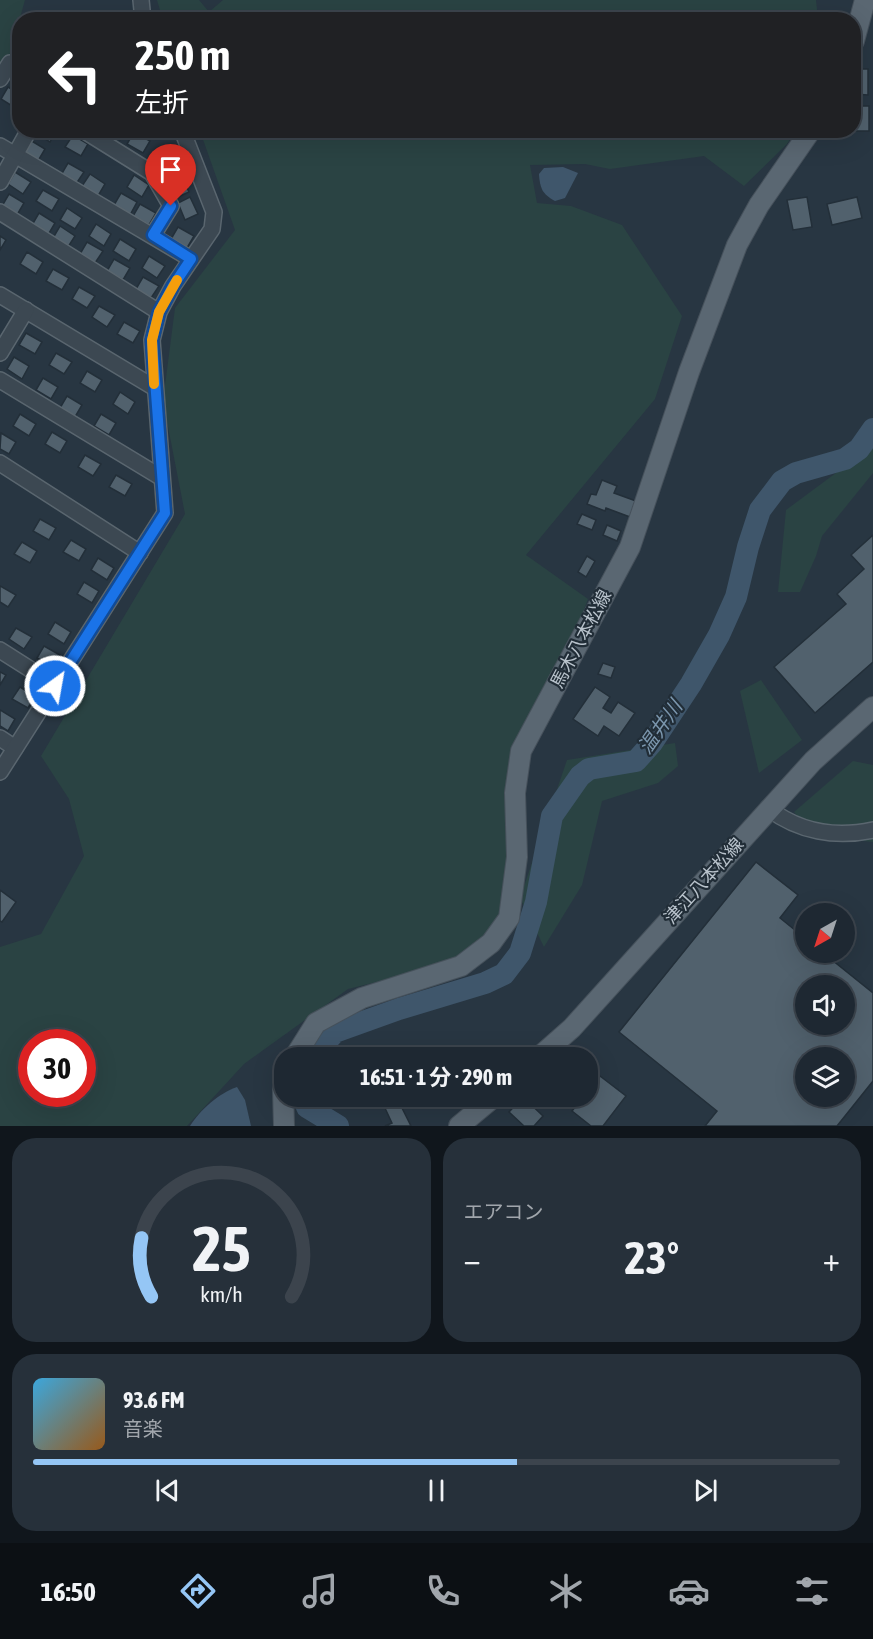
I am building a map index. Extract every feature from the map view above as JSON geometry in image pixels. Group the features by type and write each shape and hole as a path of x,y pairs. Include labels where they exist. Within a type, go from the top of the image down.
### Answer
{"main road":[{"path":"861,15 865,0"},
{"name":"馬木八本松線","path":"301,1047 316,1023 362,998 461,966 491,943 509,918 517,857 515,793 521,751 630,547 689,372 737,245 759,205 805,138"},
{"name":"津江八本松線","path":"550,1047 572,1028 768,808 813,761 873,708"},
{"path":"283,1107 284,1126"},
{"path":"459,1126 482,1107"}],"street":[{"path":"0,79 12,63"},
{"path":"0,182 24,138"},
{"path":"96,138 152,173 171,206 153,235"},
{"path":"0,772 165,513 152,340 159,312 173,286 212,229 214,212 185,138"},
{"path":"0,146 191,259"},
{"path":"0,212 159,312"},
{"path":"0,295 155,388"},
{"path":"0,353 26,310"},
{"path":"0,380 162,478"},
{"path":"0,463 140,552"},
{"path":"0,650 55,686"},
{"path":"0,738 15,748"},
{"path":"768,808 793,825 838,834 873,830"}],"green space":[{"path":"0,0 25,0 22,12 12,12 12,46 0,70"},
{"path":"157,0 199,0 209,12 161,12"},
{"path":"223,0 816,0 817,12 209,12"},
{"path":"202,138 791,138 744,186 704,156 610,169 585,164 530,165 537,203 571,206 622,225 682,316 655,399 526,555 588,599 553,690 509,760 517,857 500,924 446,965 348,989 244,1064 187,1126 0,1126 0,947 41,934 84,856 69,799 41,756 185,514 163,401 175,308 235,230"},
{"path":"873,419 873,473 822,536 800,592 778,592 786,510 844,467"},
{"path":"761,680 802,740 759,773 740,691"},
{"path":"675,743 678,766 658,783 602,801 582,885 544,947 520,898 567,760"},
{"path":"853,761 873,765 873,842 814,836 794,812"}],"water":[{"path":"563,167 578,173 565,198 555,201 542,190 539,174 544,168"},
{"path":"237,1087 245,1100 251,1126 190,1126 210,1103 223,1093"}],"building":[{"path":"861,69 868,69 868,95 861,94"},
{"path":"8,87 12,89 12,106 1,99"},
{"path":"861,106 869,106 869,131 861,131"},
{"path":"71,138 78,138 88,144 81,156 65,147"},
{"path":"130,138 145,138 150,141 143,153 127,144"},
{"path":"30,140 45,149 38,161 22,152"},
{"path":"166,154 174,170 161,176 154,160"},
{"path":"68,163 84,172 76,184 61,175"},
{"path":"15,172 31,182 23,194 8,184"},
{"path":"90,174 105,184 98,196 82,186"},
{"path":"134,175 149,185 142,197 127,187"},
{"path":"181,175 189,192 176,198 169,181"},
{"path":"43,190 59,199 52,211 36,201"},
{"path":"121,193 137,202 130,215 114,205"},
{"path":"9,194 24,203 17,215 2,206"},
{"path":"190,197 198,214 185,220 178,203"},
{"path":"807,197 812,227 793,230 787,200"},
{"path":"857,197 862,218 832,225 827,204"},
{"path":"140,204 156,213 149,225 133,216"},
{"path":"67,208 82,218 75,229 60,220"},
{"path":"39,213 55,223 48,235 32,225"},
{"path":"96,224 111,234 104,246 89,236"},
{"path":"60,226 75,236 68,247 53,238"},
{"path":"178,227 194,236 187,248 171,239"},
{"path":"0,236 6,240 0,250"},
{"path":"120,239 136,249 129,261 113,251"},
{"path":"87,242 103,251 95,263 80,254"},
{"path":"27,252 43,262 36,274 20,264"},
{"path":"149,256 165,266 157,278 142,268"},
{"path":"114,259 130,268 123,280 107,271"},
{"path":"53,269 69,278 62,290 46,281"},
{"path":"143,277 159,286 151,298 136,289"},
{"path":"79,287 95,296 87,308 72,299"},
{"path":"99,306 115,315 107,327 92,317"},
{"path":"124,322 140,331 133,343 117,334"},
{"path":"26,333 42,342 35,354 19,345"},
{"path":"56,353 72,362 64,374 49,365"},
{"path":"14,357 29,366 22,379 7,369"},
{"path":"87,371 102,380 95,392 80,383"},
{"path":"43,378 58,387 51,399 36,390"},
{"path":"120,392 135,402 128,414 113,404"},
{"path":"67,396 82,405 75,417 60,408"},
{"path":"20,414 36,424 29,436 13,426"},
{"path":"101,414 116,423 109,435 94,426"},
{"path":"52,432 67,441 60,453 45,444"},
{"path":"1,433 16,442 9,454 0,449"},
{"path":"85,455 101,464 93,476 78,467"},
{"path":"116,475 132,484 125,496 109,487"},
{"path":"602,480 617,486 614,493 636,501 630,517 587,504 591,494 596,495"},
{"path":"582,514 596,520 592,530 577,524"},
{"path":"40,519 56,528 49,540 33,531"},
{"path":"607,525 621,531 617,541 603,535"},
{"path":"873,535 873,662 815,713 774,667 846,604 837,594 864,569 851,555"},
{"path":"71,540 86,549 79,561 63,552"},
{"path":"22,542 37,551 30,563 14,554"},
{"path":"587,556 595,561 586,577 578,572"},
{"path":"98,558 114,568 107,580 91,570"},
{"path":"84,582 99,591 92,603 77,594"},
{"path":"0,586 16,595 8,607 0,602"},
{"path":"55,622 71,632 64,644 48,634"},
{"path":"16,628 32,637 24,649 9,639"},
{"path":"44,646 60,655 53,667 37,658"},
{"path":"603,663 615,667 611,678 598,674"},
{"path":"0,672 6,675 0,685"},
{"path":"20,687 35,696 28,708 12,699"},
{"path":"595,687 610,697 603,708 611,713 618,702 635,713 619,736 604,726 598,736 573,719"},
{"path":"0,710 15,719 8,731 0,726"},
{"path":"756,862 798,895 780,918 795,930 795,963 836,963 851,975 795,975 795,1035 855,1035 855,979 873,993 873,1081 855,1104 855,1047 795,1047 795,1107 852,1107 837,1126 705,1126 717,1111 619,1032"},
{"path":"0,890 16,902 2,922 0,921"},
{"path":"600,1076 626,1096 603,1126 591,1126 572,1111 575,1107 598,1107 598,1079"},
{"path":"384,1107 402,1107 411,1126 385,1126 392,1123"},
{"path":"514,1107 534,1107 543,1116 534,1126 524,1126 509,1112"}],"waterway":[{"name":"温井川","path":"321,1047 335,1032 399,1009 485,983 504,974 520,953 536,902 552,816 580,776 589,769 636,761 652,743 691,684 719,635 736,597 760,510 782,481 796,473 845,459 859,449 873,429"},
{"name":"温井川","path":"307,1107 338,1126"}],"slow traffic":[{"path":"154,384 152,340 159,312 177,280"}],"route":[{"path":"55,686 165,513 152,340 159,312 191,259 153,235 171,206"}]}
